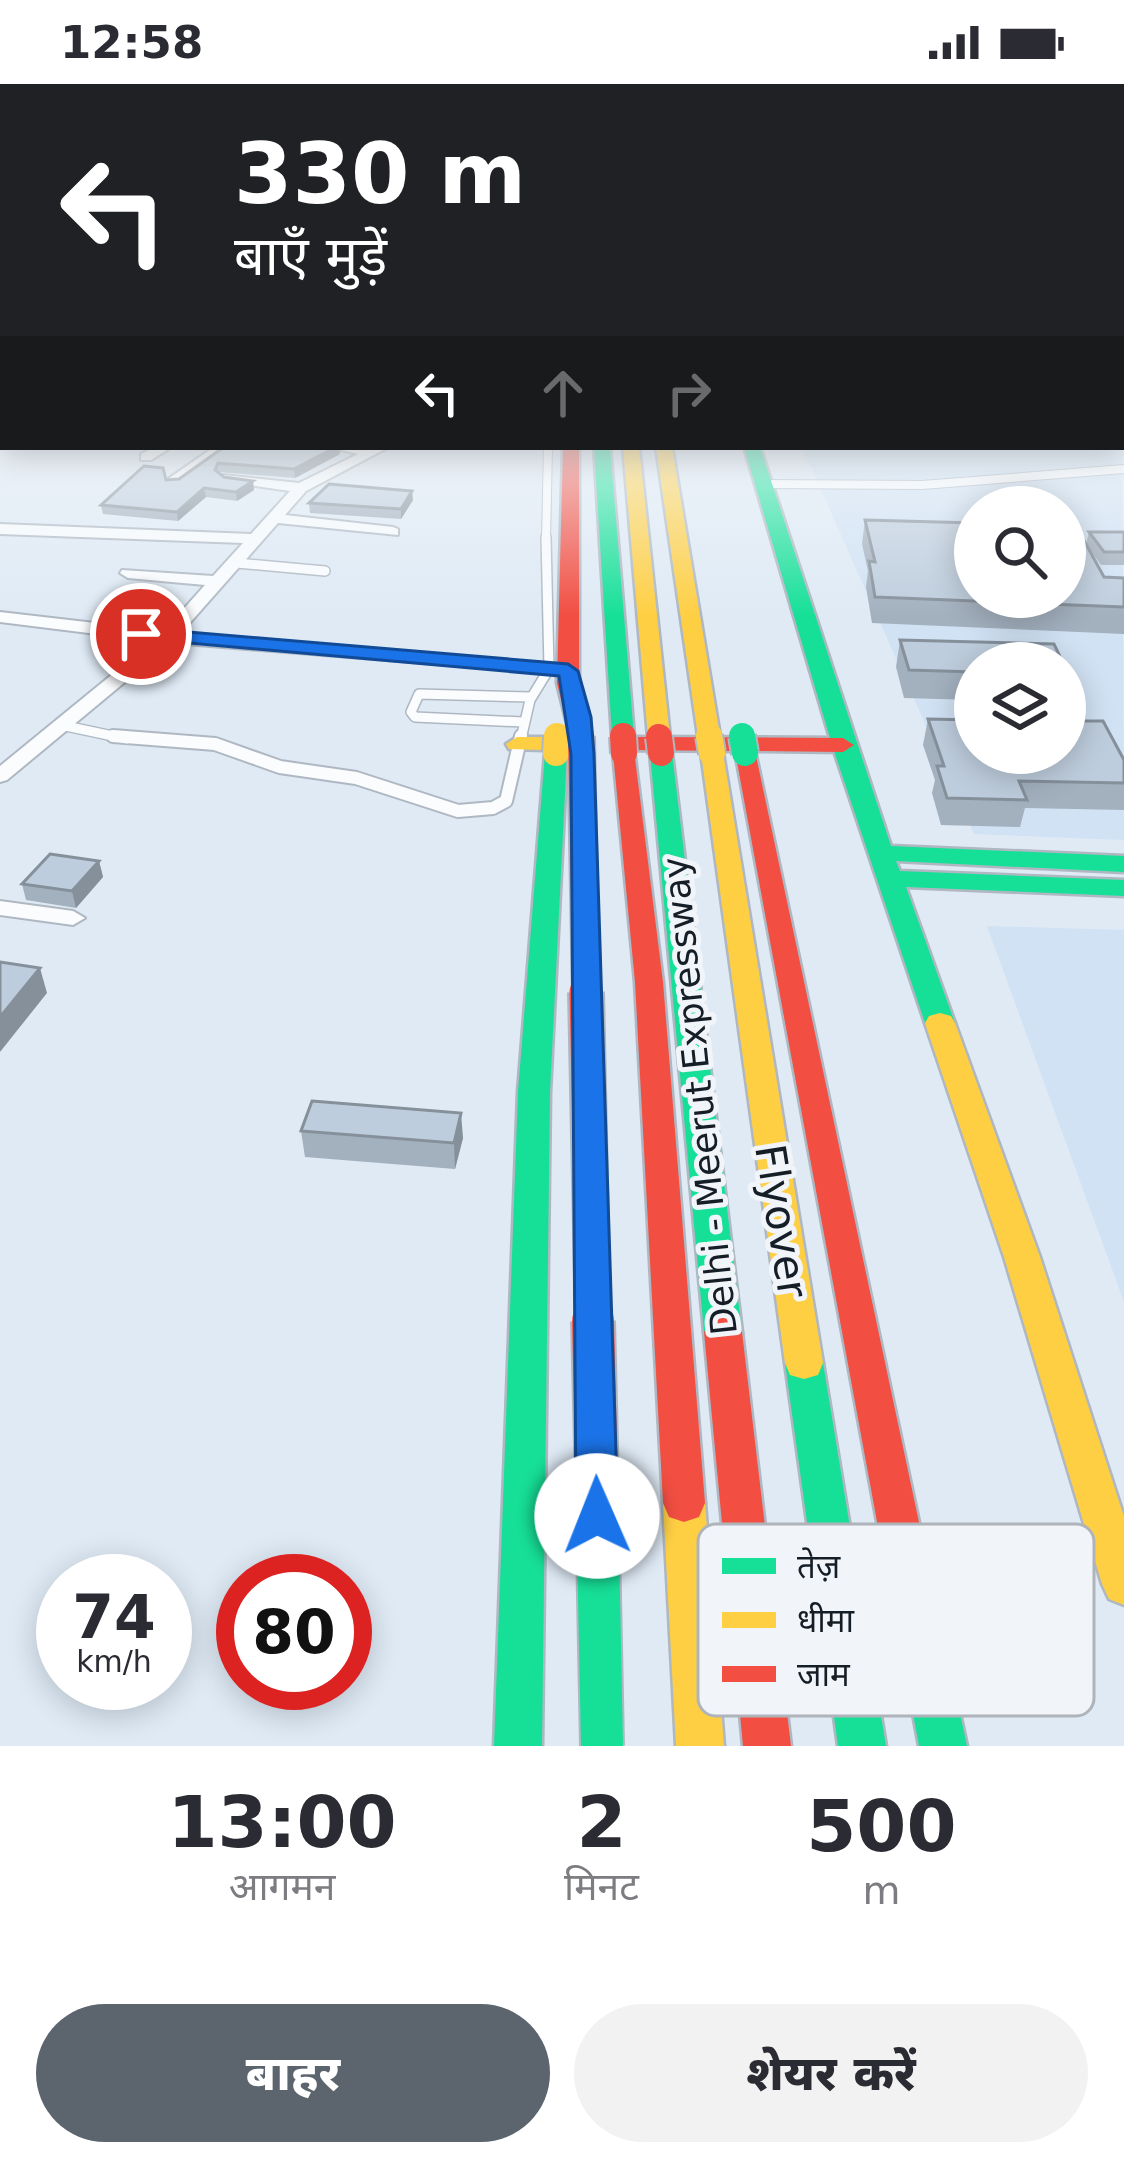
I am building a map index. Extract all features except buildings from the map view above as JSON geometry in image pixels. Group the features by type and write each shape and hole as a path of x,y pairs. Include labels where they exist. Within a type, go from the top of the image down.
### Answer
{"main road":[{"path":"570,461 558,670 568,735 602,1746"},
{"name":"Delhi - Meerut Expressway","path":"603,461 623,744 649,982 700,1746"},
{"name":"Delhi - Meerut Expressway","path":"632,461 742,1524"},
{"name":"Flyover","path":"666,461 829,1524"},
{"path":"757,461 843,745 1022,1258 1124,1584"},
{"path":"704,697 744,744 899,1524"},
{"path":"520,733 843,745"},
{"path":"518,1746 534,1092 568,735"},
{"path":"885,866 1124,864"},
{"path":"885,866 1124,888"},
{"name":"Delhi - Meerut Expressway","path":"763,1716 766,1746"},
{"name":"Flyover","path":"857,1716 862,1746"},
{"path":"937,1716 943,1746"}],"street":[{"path":"173,482 204,461"},
{"path":"0,776 168,637 301,488 357,461"},
{"path":"228,478 301,488"},
{"path":"273,518 393,532"},
{"path":"0,529 256,539"},
{"path":"128,573 220,582"},
{"path":"0,616 168,637 558,670"},
{"path":"0,908 73,918"}],"lane":[{"path":"61,725 127,739 215,744 280,767 345,776 437,807 476,812 506,802 531,697 558,670 544,603 548,461"},
{"path":"765,484 937,485 1124,469"},
{"path":"237,563 325,571"},
{"path":"520,733 416,717 412,712 419,694 531,697"}],"shaded area":[{"path":"808,461 1122,461 1124,840 974,834"},
{"path":"987,926 1124,930 1124,1302"}],"traffic: fast":[{"path":"603,461 623,736"},
{"path":"756,461 843,745 940,1023"},
{"path":"742,736 745,753"},
{"path":"518,1746 534,1092 556,753"},
{"path":"661,753 723,1332"},
{"path":"881,853 1124,864"},
{"path":"889,878 1124,888"},
{"path":"804,1363 828,1524"},
{"path":"596,1445 602,1746"},
{"path":"857,1716 862,1746"},
{"path":"937,1716 943,1746"}],"traffic: slow":[{"path":"632,461 659,737"},
{"path":"666,461 709,736"},
{"path":"556,753 557,736"},
{"path":"709,736 712,753"},
{"path":"517,744 578,744"},
{"path":"712,753 804,1363"},
{"path":"940,1023 1022,1257 1124,1584"},
{"path":"684,1503 698,1716"},
{"path":"698,1716 700,1746"}],"traffic: jam":[{"path":"571,461 568,683 581,736"},
{"path":"581,736 596,1445"},
{"path":"623,736 624,753"},
{"path":"659,737 661,753"},
{"path":"635,744 843,745"},
{"path":"624,753 649,982 684,1503"},
{"path":"745,753 898,1524"},
{"path":"723,1332 743,1524"},
{"path":"764,1716 767,1746"}],"route":[{"path":"141,634 568,671 580,717 582,754 597,1516"}]}
